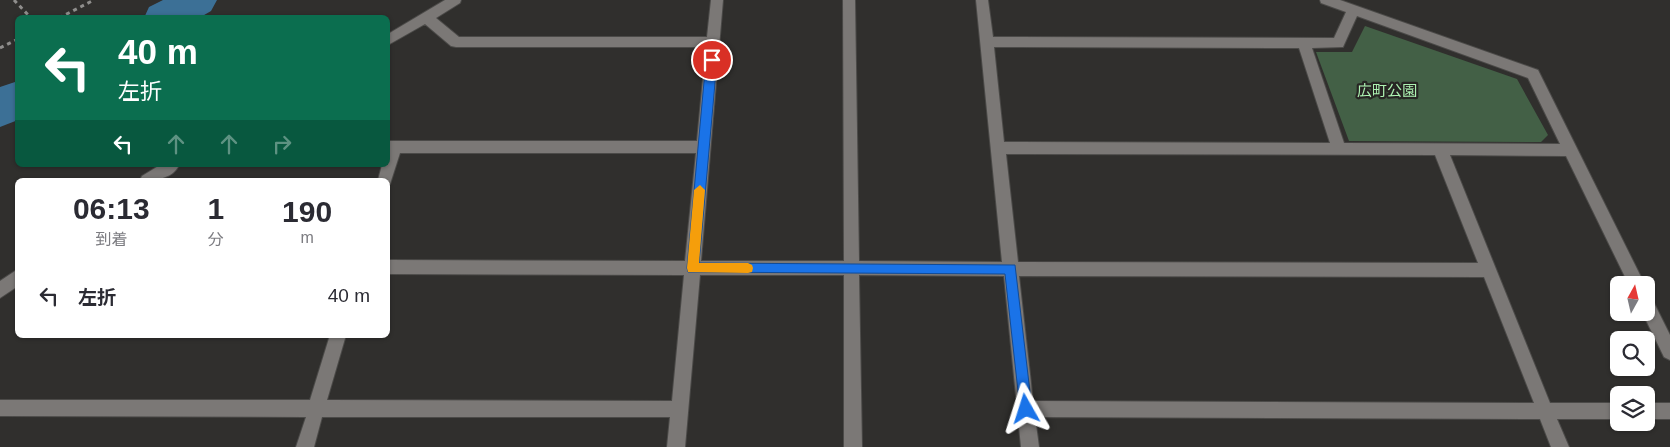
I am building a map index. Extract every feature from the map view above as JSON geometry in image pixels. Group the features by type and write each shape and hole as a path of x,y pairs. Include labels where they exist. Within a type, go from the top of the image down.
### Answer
{"street":[{"path":"390,39 455,0"},
{"path":"676,447 717,0"},
{"path":"849,0 853,447"},
{"path":"982,0 1030,447"},
{"path":"1326,0 1533,74 1633,276"},
{"path":"986,42 1338,43 1353,10"},
{"path":"426,17 456,42 713,42"},
{"path":"1304,43 1339,149"},
{"path":"391,147 703,147"},
{"path":"998,148 1570,150"},
{"path":"1440,149 1560,447"},
{"path":"150,178 169,167"},
{"path":"390,267 1489,270"},
{"path":"0,291 15,278"},
{"path":"1654,321 1670,352"},
{"path":"305,447 337,338"},
{"path":"0,408 680,409"},
{"path":"1026,409 1610,411"},
{"path":"1655,411 1670,411"}],"path":[{"path":"14,0 28,15"},
{"path":"65,15 94,0"},
{"path":"0,48 15,40"}],"green space":[{"name":"広町公園","path":"1365,26 1517,79 1548,135 1541,142 1349,141 1316,52 1352,52"}],"waterway":[{"path":"170,15 197,0"},
{"path":"0,109 15,100"}],"slow traffic":[{"path":"700,190 693,268 748,268"}],"route":[{"path":"712,60 693,268 1011,269 1026,409"}]}
